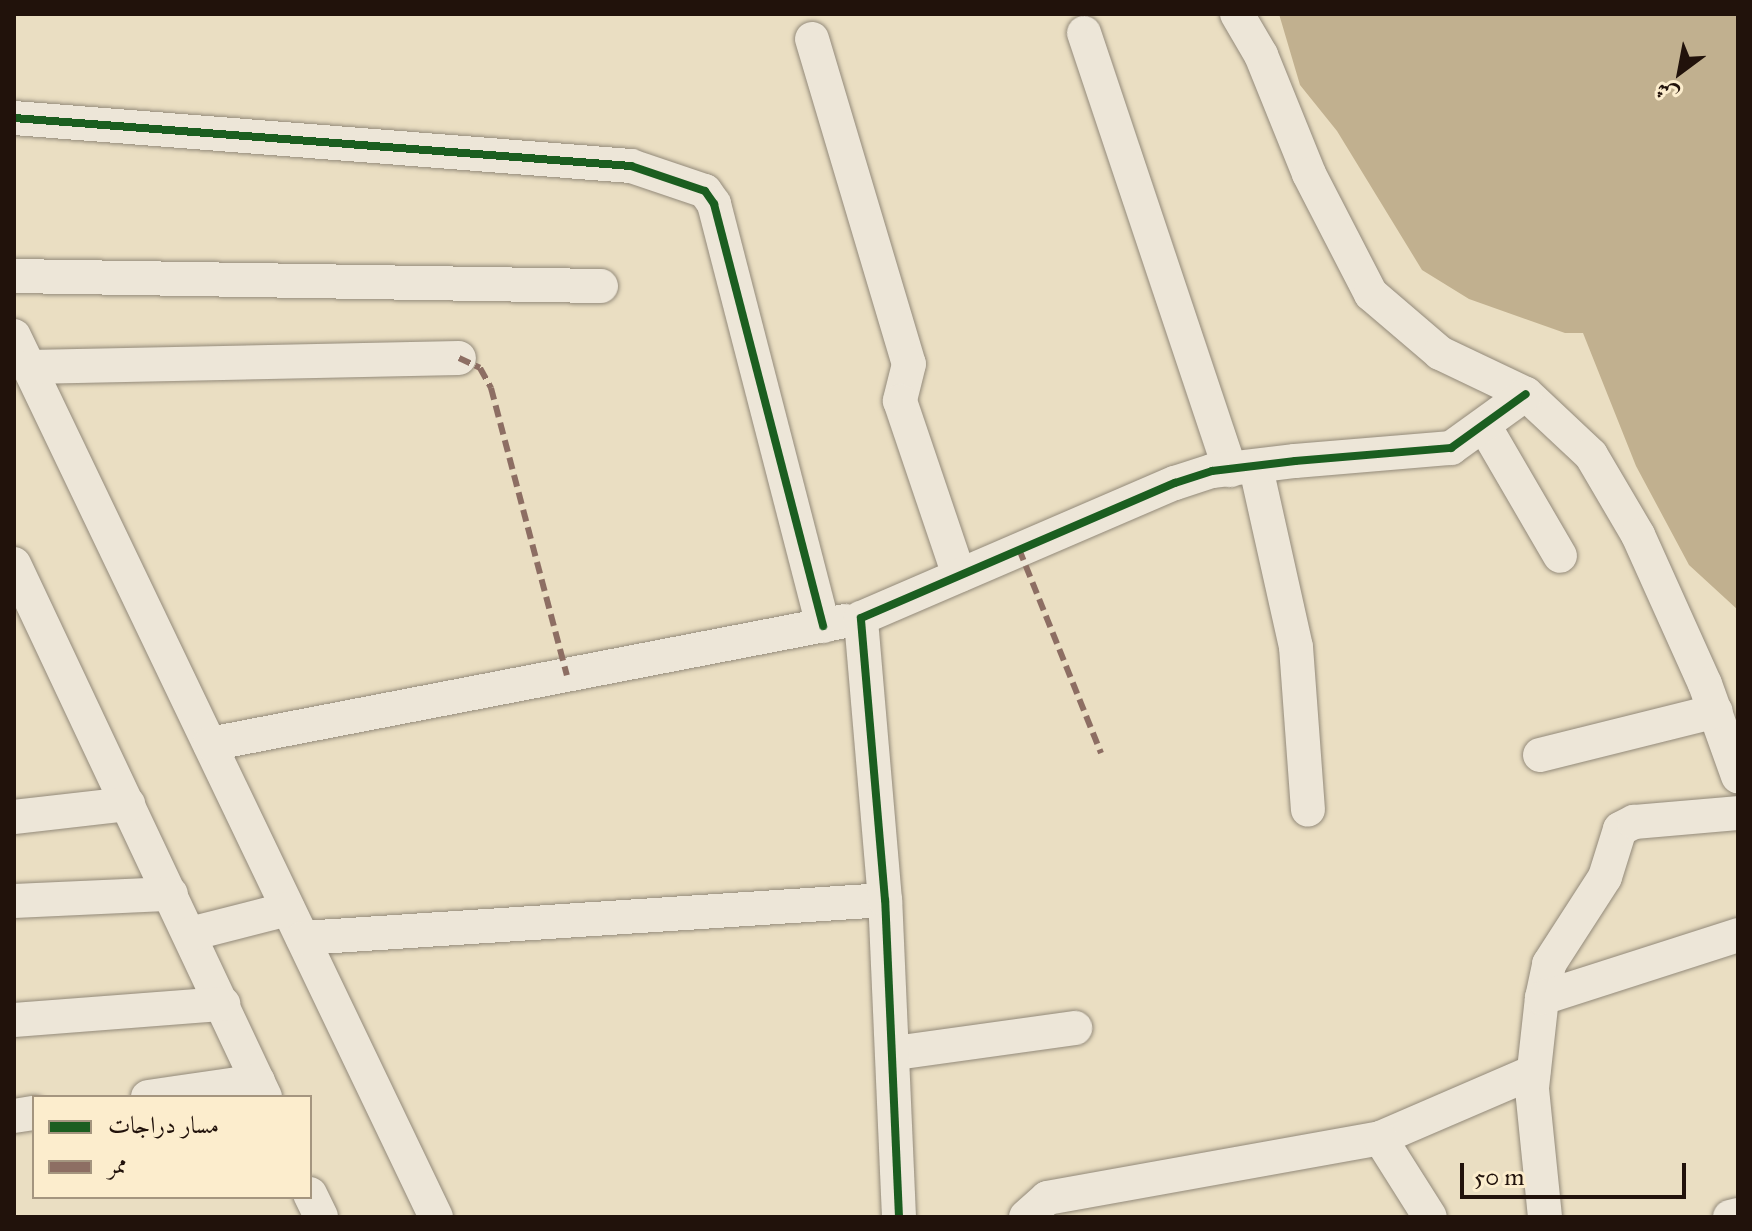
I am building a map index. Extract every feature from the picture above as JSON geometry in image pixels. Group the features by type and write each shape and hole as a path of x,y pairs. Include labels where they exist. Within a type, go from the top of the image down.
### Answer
{"street":[{"path":"1237,14 1261,55 1309,174 1371,294 1440,353 1526,394 1569,430 1613,490 1716,711 1738,776"},
{"path":"1084,33 1243,469 1296,647 1308,810"},
{"path":"812,39 909,364 900,386 900,401 959,575"},
{"path":"14,118 631,166 705,191 714,204 823,626"},
{"path":"14,276 601,286"},
{"path":"14,336 436,1217"},
{"path":"29,367 459,358"},
{"path":"210,744 861,618 1175,483 1243,469 1451,448 1485,427 1526,394"},
{"path":"1485,427 1560,556"},
{"path":"14,564 262,1089 176,1095"},
{"path":"861,618 895,1053 899,1217"},
{"path":"1540,755 1716,711"},
{"path":"14,817 128,804"},
{"path":"1545,1217 1533,1072 1549,964 1605,877 1620,829 1634,822 1738,813"},
{"path":"14,901 171,894"},
{"path":"190,934 296,923 885,900"},
{"path":"1542,998 1738,935"},
{"path":"14,1020 223,1004"},
{"path":"895,1053 1075,1028"},
{"path":"1026,1217 1047,1198 1380,1138 1533,1072"},
{"path":"1380,1138 1430,1217"},
{"path":"312,1198 321,1217"},
{"path":"1730,1217 1738,1215"}],"shaded area":[{"path":"1279,14 1738,14 1738,610 1689,565 1636,466 1583,333 1565,333 1469,299 1422,270 1337,131 1300,85"}],"marked path":[{"path":"459,358 480,368 491,388 567,675"},
{"path":"1019,549 1101,753"}],"cycle path":[{"path":"14,118 631,166 705,191 714,204 823,626"},
{"path":"899,1217 885,900 861,618 1175,483 1212,471 1451,448 1526,394"}]}
